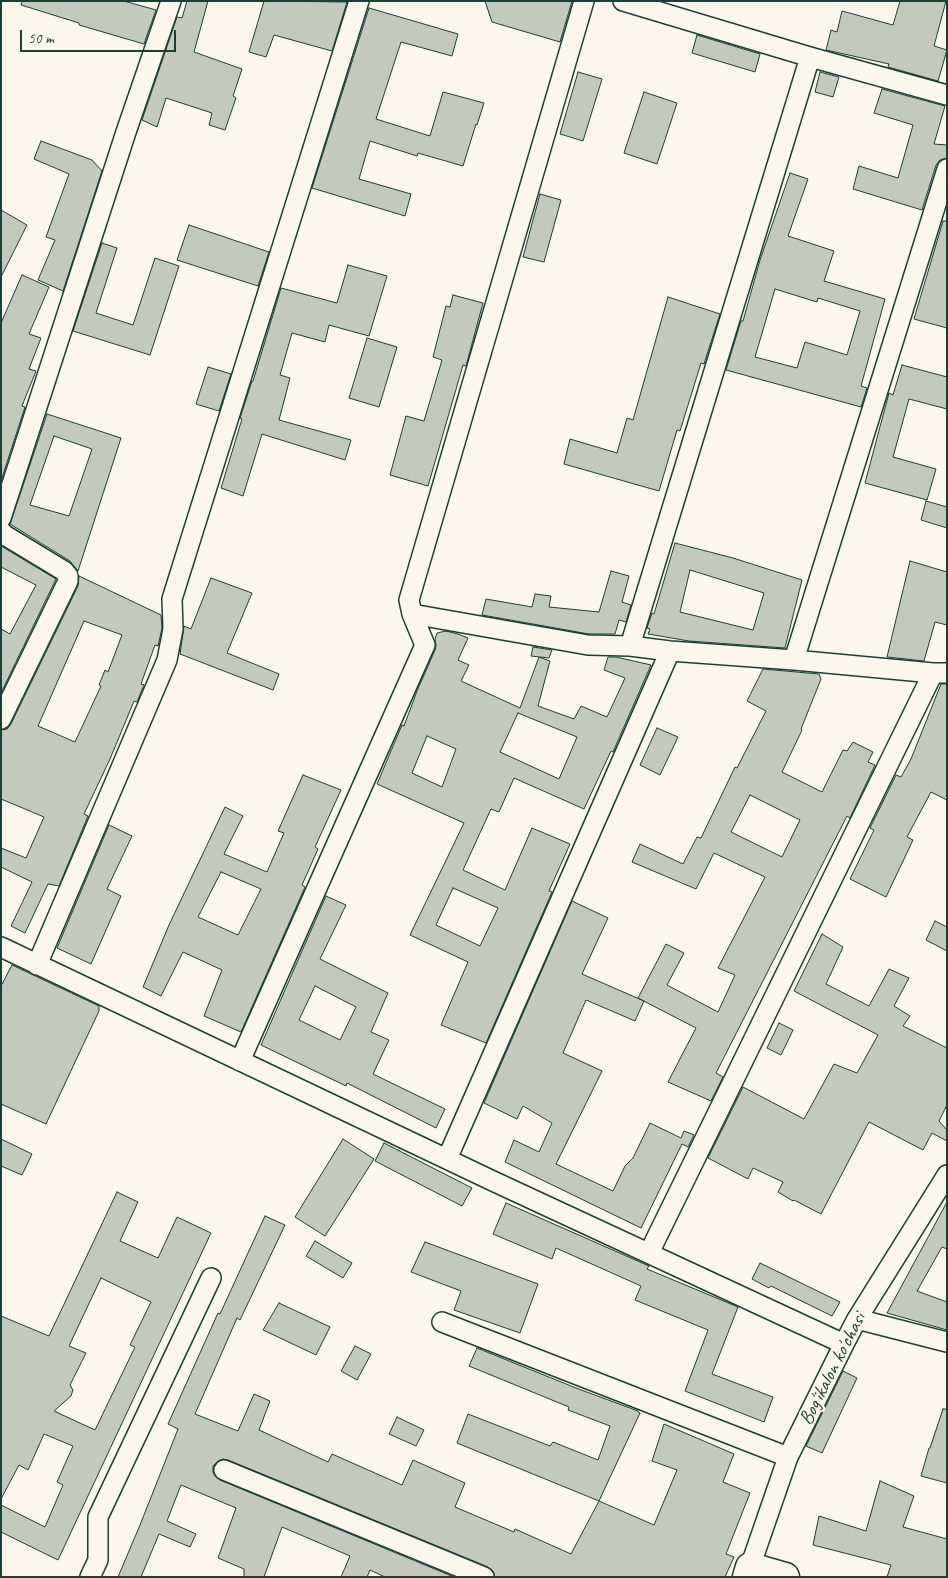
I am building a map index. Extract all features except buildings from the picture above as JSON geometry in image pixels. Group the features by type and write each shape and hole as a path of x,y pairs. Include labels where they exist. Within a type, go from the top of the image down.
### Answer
{"street":[{"path":"1,518 126,132 171,1"},
{"path":"37,964 167,660 173,629 172,599 359,1"},
{"path":"240,1061 425,644 412,614 409,600 584,1"},
{"path":"623,1 810,57 947,95"},
{"path":"630,646 810,57"},
{"path":"794,660 947,168"},
{"path":"1,531 64,571 68,576 68,581 1,719"},
{"path":"412,614 588,645 630,646 670,651 940,673 650,1253"},
{"path":"447,1159 670,651"},
{"path":"3,954 37,964 447,1159 844,1344"},
{"name":"Bog'ikalon ko'chasi","path":"748,1572 788,1457 844,1344 857,1319 947,1175"},
{"path":"90,1577 98,1560 98,1517 211,1278"},
{"path":"857,1319 947,1342"},
{"path":"442,1322 788,1457"},
{"path":"224,1470 484,1577"},
{"path":"748,1572 784,1577"}]}
